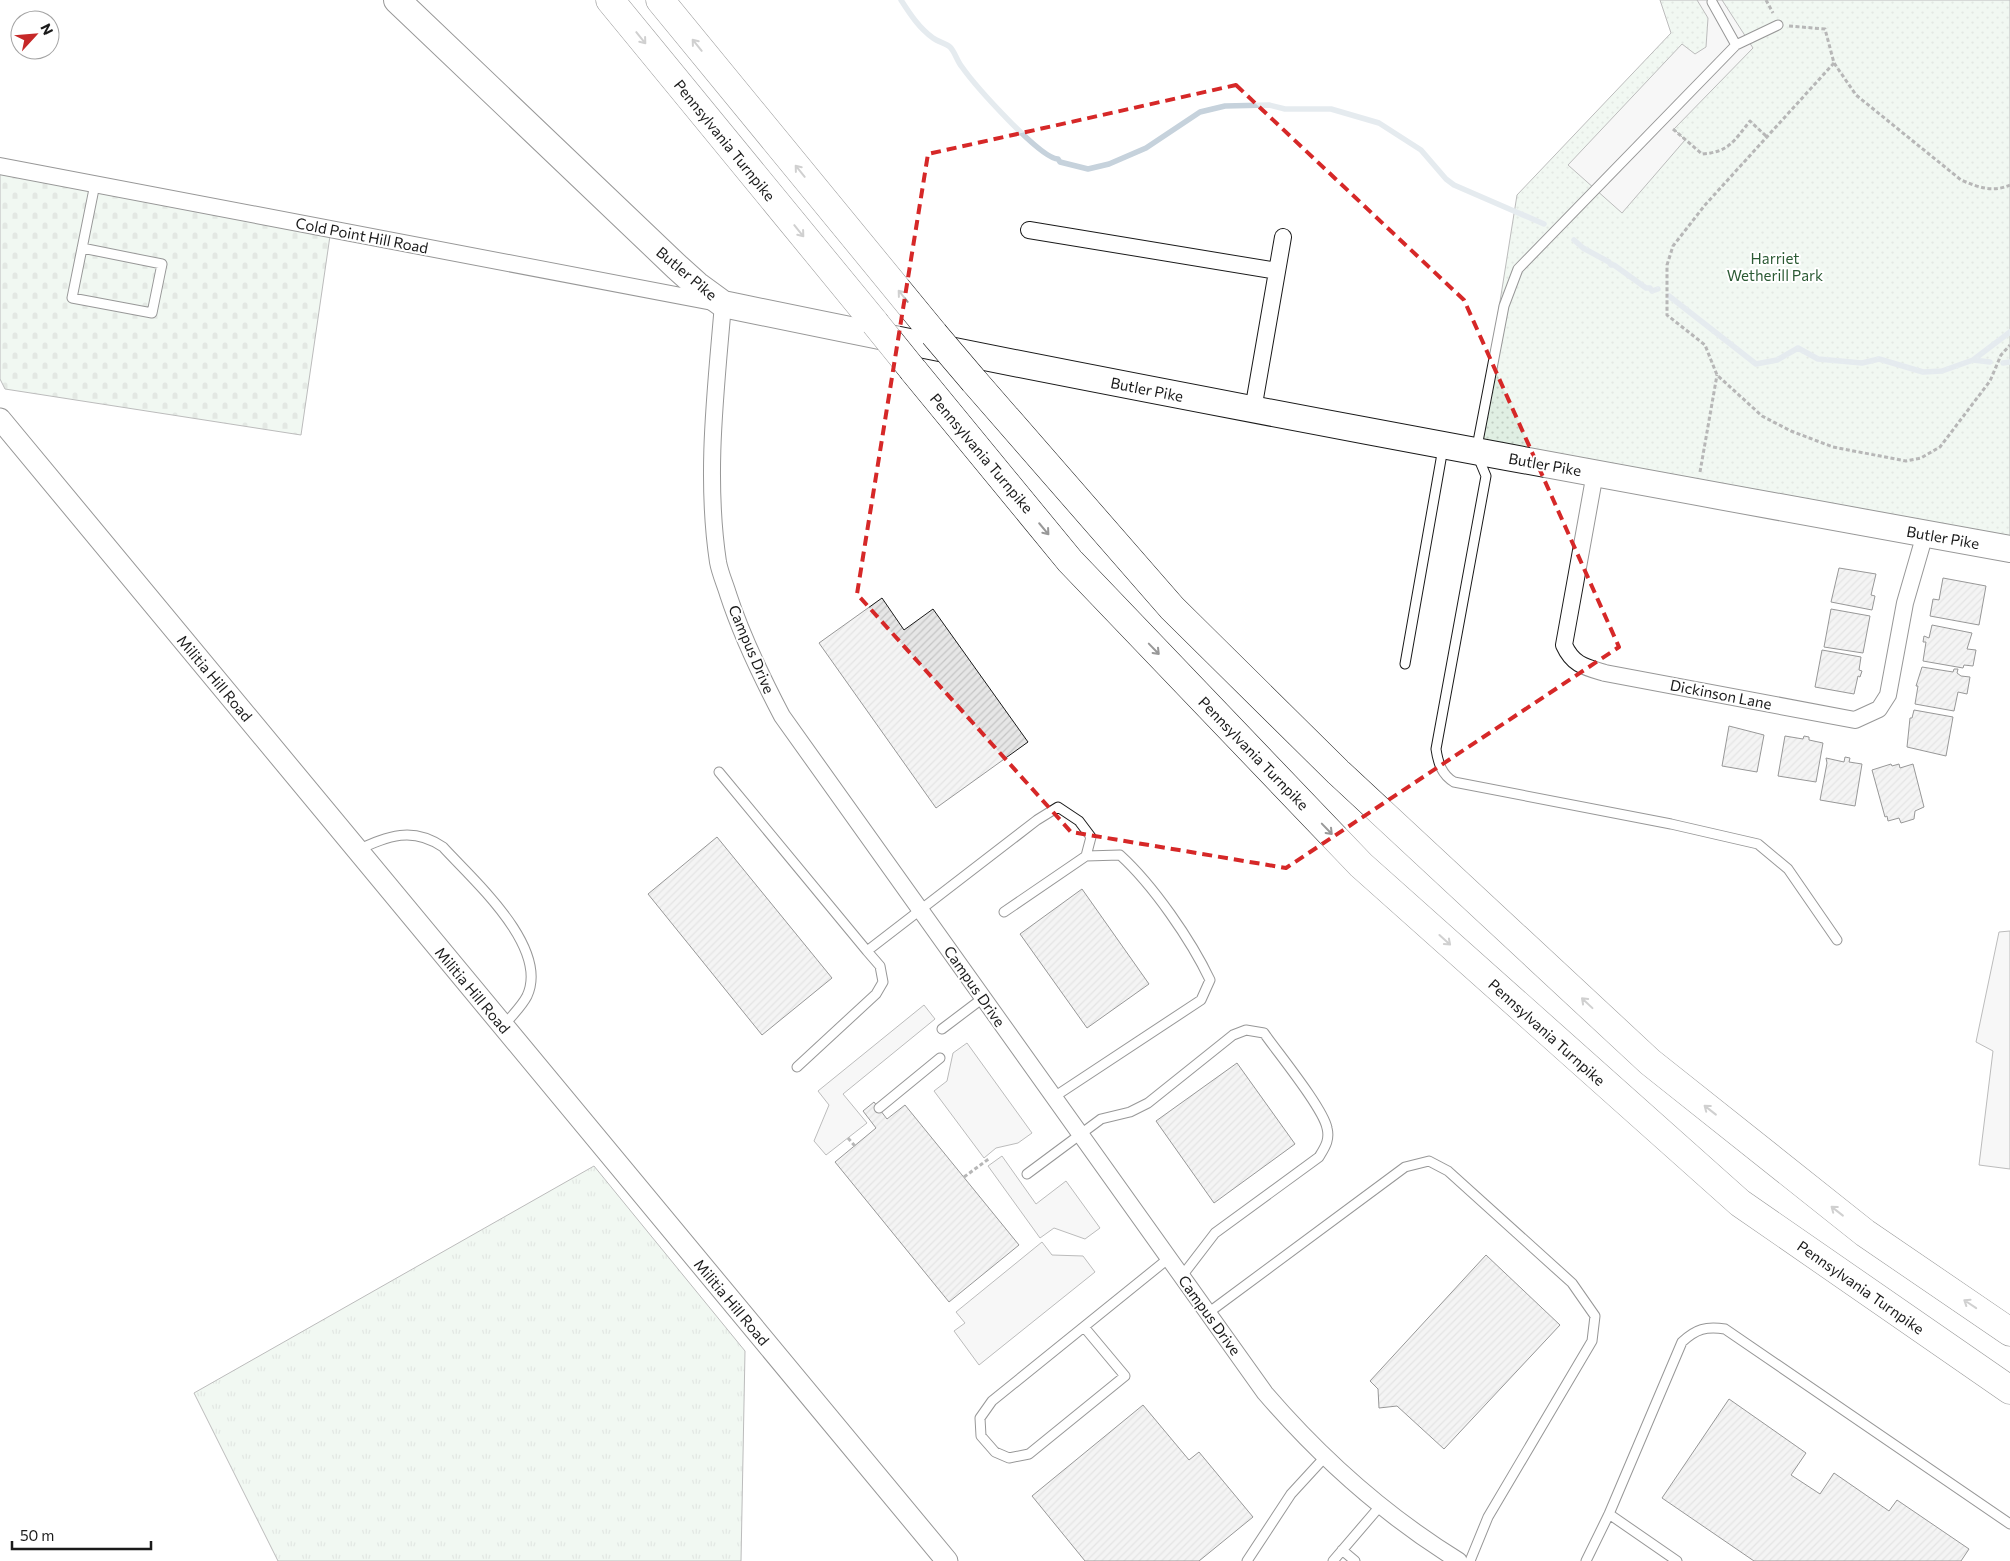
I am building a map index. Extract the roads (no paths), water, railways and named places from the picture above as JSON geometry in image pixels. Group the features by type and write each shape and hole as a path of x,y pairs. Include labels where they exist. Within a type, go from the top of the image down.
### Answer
{"highway":[{"name":"Pennsylvania Turnpike","path":"610,0 1070,560 1361,865 1740,1203 2010,1390"},
{"path":"660,0 934,334 1172,608 1338,772 1650,1062 1865,1233 2010,1332"}],"main road":[{"name":"Butler Pike","path":"397,0 677,267 723,304 1006,363 1443,446 2010,549"}],"street":[{"name":"Cold Point Hill Road","path":"0,166 723,304"},
{"path":"1029,230 1278,271"},
{"path":"1254,410 1283,237"},
{"name":"Campus Drive","path":"723,304 714,416 711,484 719,563 739,628 782,716 1265,1393 1325,1457 1429,1543 1459,1561"},
{"name":"Militia Hill Road","path":"0,419 947,1561"},
{"name":"Dickinson Lane","path":"1595,474 1564,645 1570,658 1586,668 1605,673 1854,720 1879,709 1888,695 1905,603 1925,534"}],"lane":[{"path":"1712,2 1736,45"},
{"path":"1778,25 1736,45 1518,269 1504,306 1476,452 1486,476 1436,750 1438,761 1447,778 1466,785 1671,824 1758,844 1788,869 1837,940"},
{"path":"82,248 162,264 152,313 72,298 82,248 95,184"},
{"path":"1406,664 1443,446"},
{"path":"719,772 880,966 884,982 876,994 797,1067"},
{"path":"867,951 1037,820 1058,807 1079,821 1091,837 1086,856"},
{"path":"357,850 400,834 431,838 443,846 509,919 526,949 530,980 527,996 503,1026"},
{"path":"1004,912 1086,856 1120,855 1141,874 1201,962 1210,980 1201,1000 1054,1097"},
{"path":"942,1029 983,998"},
{"path":"1027,1174 1082,1136 1101,1119 1130,1112 1148,1104 1233,1035 1246,1030 1264,1033 1318,1110 1327,1127 1328,1143 1319,1157 1215,1233 1182,1276"},
{"path":"878,1108 940,1058"},
{"path":"1208,1313 1405,1167 1429,1161 1448,1171 1572,1283 1595,1316 1592,1342 1488,1517 1470,1561"},
{"path":"1084,1327 1125,1376 1029,1454 1009,1458 995,1452 982,1436 980,1418 992,1401 1169,1258"},
{"path":"1586,1561 1609,1514 1682,1342 1693,1331 1708,1327 1725,1329 2010,1524"},
{"path":"1247,1561 1291,1494 1325,1457"},
{"path":"1333,1561 1381,1505"},
{"path":"1609,1514 1677,1561"},
{"path":"1342,1550 1355,1561"}],"waterway":[{"path":"901,0 923,30 950,47 960,65 993,104 1037,147 1060,162 1088,169 1109,164 1146,148 1200,112 1225,106 1269,105 1285,109 1331,109 1379,123 1421,150 1446,179 1454,185 1544,224"},
{"path":"1574,240 1583,248 1614,265 1646,288 1650,288 1652,291 1658,289"},
{"path":"1669,296 1756,364 1777,360 1798,348 1818,359 1862,363 1879,359 1923,372 1942,371 1973,360 1990,362"},
{"path":"1973,360 2010,332"},
{"path":"2003,363 2010,362"}],"park label":[{"name":"Harriet Wetherill Park","path":"1775,266"}]}
